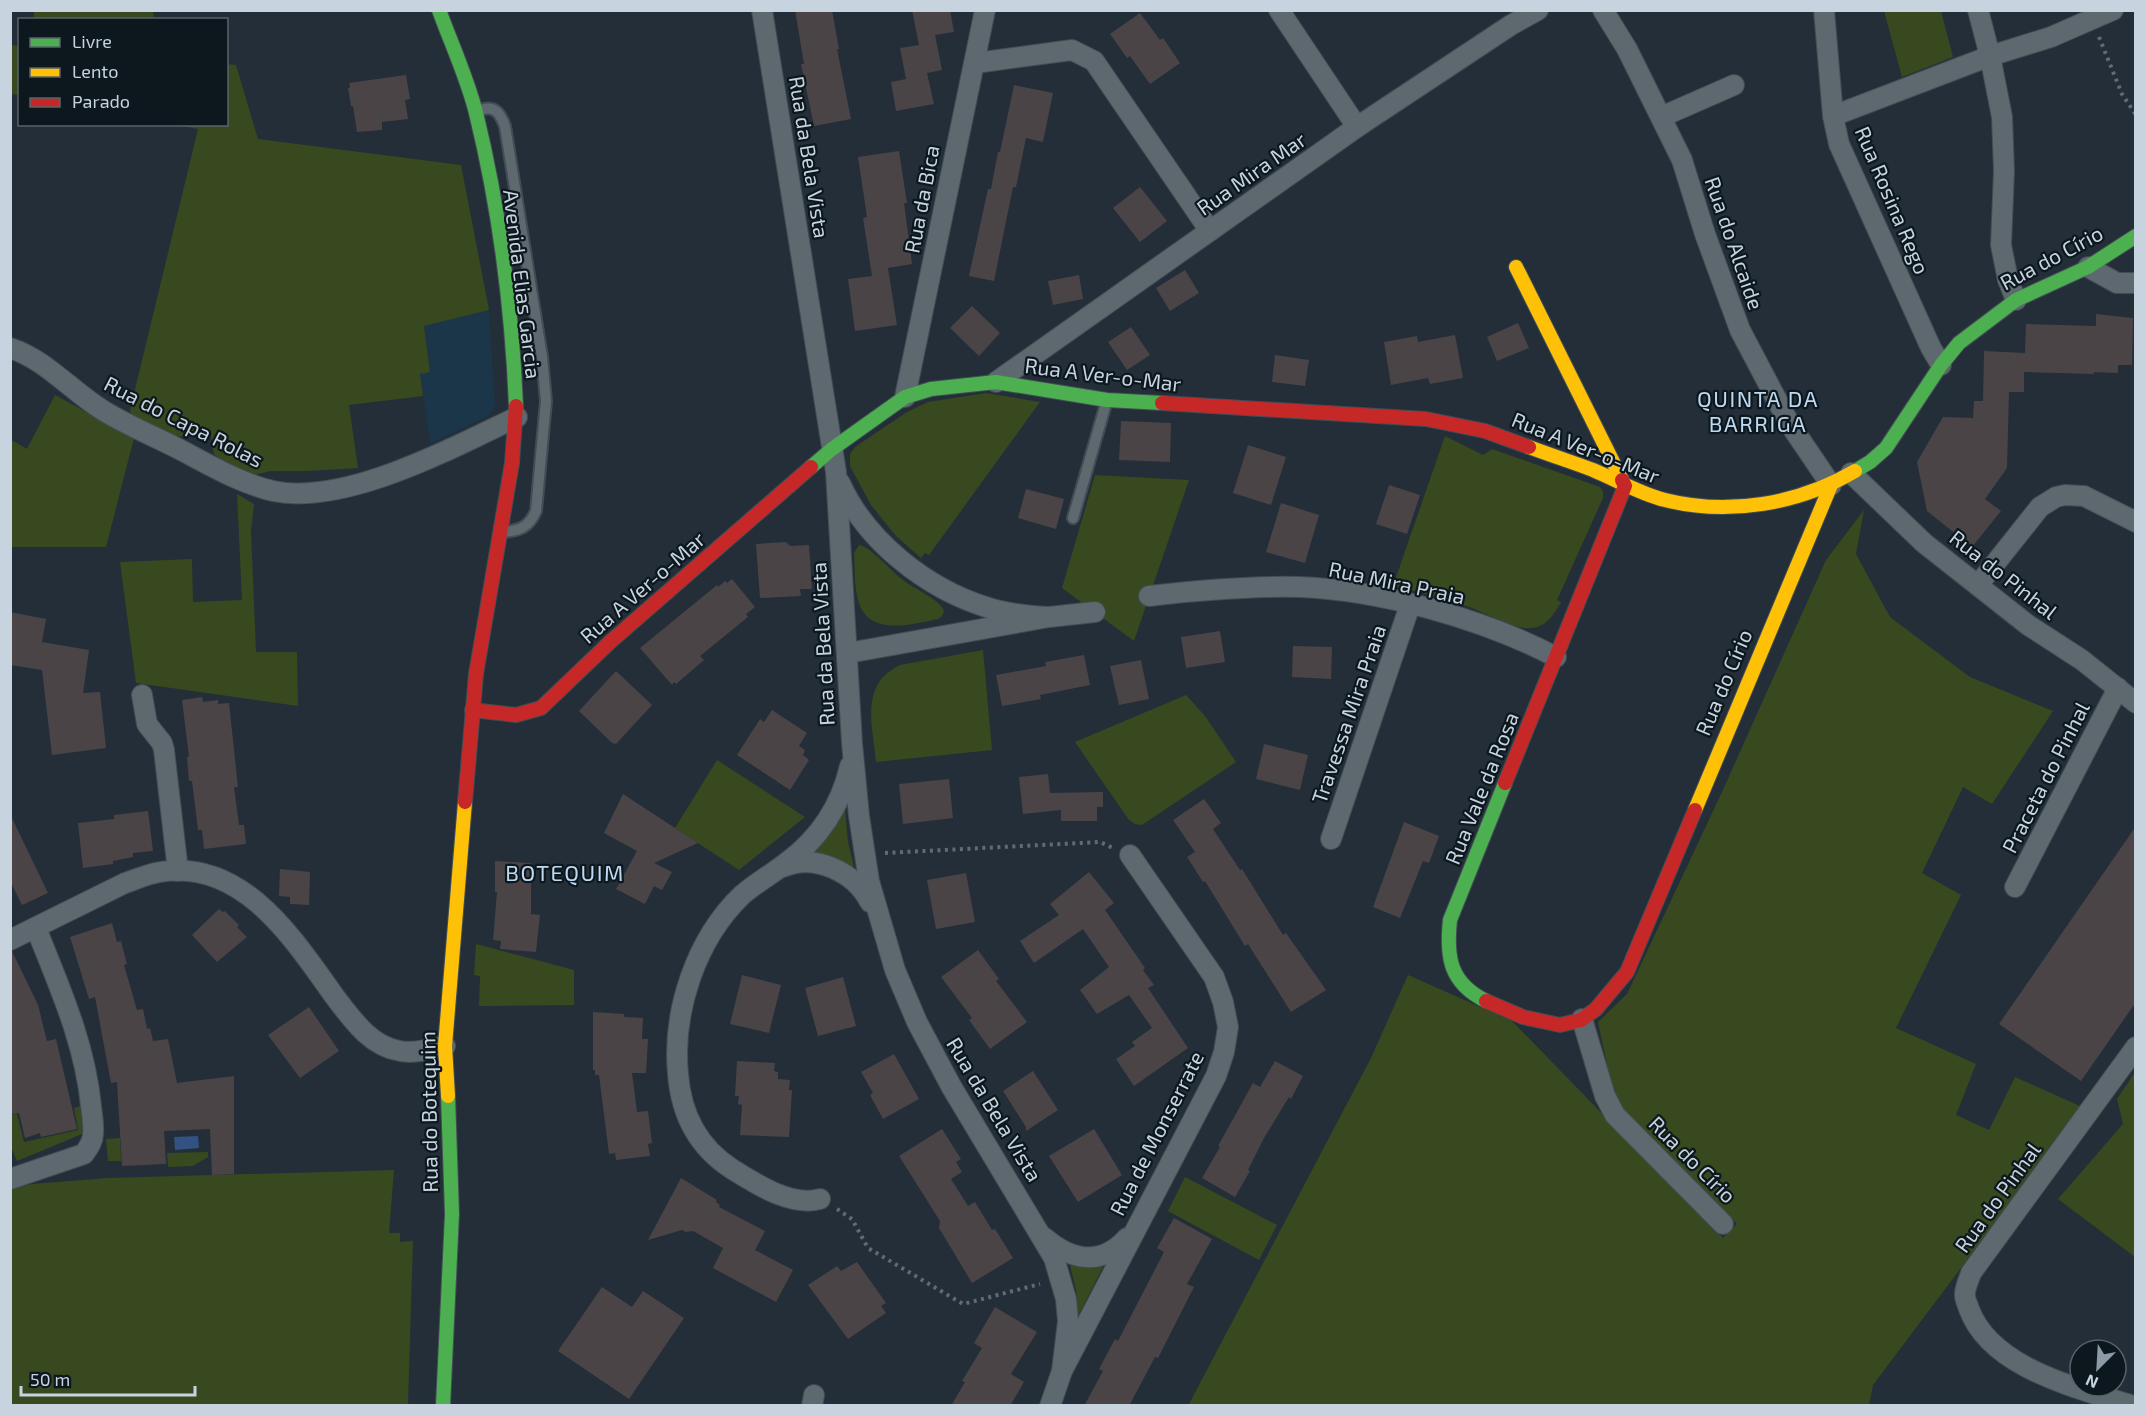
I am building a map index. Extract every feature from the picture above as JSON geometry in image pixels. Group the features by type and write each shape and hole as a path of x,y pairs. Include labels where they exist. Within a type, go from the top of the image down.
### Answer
{"street":[{"name":"Avenida Elias Garcia","path":"439,10 476,111 498,225 513,333 517,417 512,463 480,637 472,710"},
{"name":"Rua da Bela Vista","path":"762,10 836,472 852,742 864,854 878,917 895,970 917,1022 951,1086 1054,1258 1066,1299 1068,1321 1062,1371"},
{"name":"Rua da Bica","path":"905,397 985,10"},
{"path":"1279,10 1357,127"},
{"name":"Rua Mira Mar","path":"996,382 1357,127 1506,18 1538,10"},
{"name":"Rua do Alcaide","path":"1603,10 1628,49 1682,160 1705,234 1740,330 1790,423 1831,485"},
{"name":"Rua Rosina Rego","path":"1824,10 1833,116 1839,144 1931,348 1941,365"},
{"path":"1978,10 2002,117 2004,189 2001,245 2008,280 2016,300"},
{"path":"1833,116 1990,56 2051,37 2113,10"},
{"path":"975,63 1072,50 1094,61 1210,231"},
{"path":"1661,117 1734,86"},
{"name":"Rua do Círio","path":"1723,1224 1615,1115 1605,1096 1582,1019 1609,995 1627,972 1831,485 1870,462 1886,448 1941,365 1959,343 2016,300 2088,267 2136,237"},
{"path":"1516,267 1624,486"},
{"path":"2088,267 2117,283 2136,283"},
{"name":"Rua do Capa Rolas","path":"10,348 50,369 105,411 239,480 273,491 304,494 368,482 517,417"},
{"name":"Rua A Ver-o-Mar","path":"472,710 517,715 531,714 541,708 609,642 832,449 905,397 931,389 996,382 1107,400 1426,419 1485,430 1594,471 1624,486 1663,500 1692,506 1732,507 1769,504 1831,485"},
{"path":"836,472 846,497 862,522 917,572 948,591 985,607 1017,615 1049,617"},
{"name":"Rua do Pinhal","path":"1851,473 1924,543 2028,625 2082,660 2136,703"},
{"name":"Rua Vale da Rosa","path":"1582,1019 1562,1026 1527,1019 1485,1001 1463,986 1451,966 1447,942 1450,920 1624,486"},
{"path":"1978,585 2040,507 2056,497 2084,496 2136,522"},
{"name":"Rua Mira Praia","path":"1149,596 1217,589 1300,587 1358,594 1410,605 1486,627 1556,657"},
{"name":"Travessa Mira Praia","path":"1330,839 1410,605"},
{"path":"848,653 1049,617 1095,612"},
{"name":"Praceta do Pinhal","path":"2014,887 2118,688"},
{"path":"141,695 147,724 162,743 164,750 178,871"},
{"name":"Rua do Botequim","path":"443,1406 452,1214 445,1046 472,710"},
{"path":"820,1199 809,1202 796,1201 782,1196 721,1161 704,1145 685,1111 679,1089 676,1058 682,1006 701,955 722,918 742,896 803,848 823,827 847,780 852,742"},
{"name":"Rua de Monserrate","path":"1050,1406 1062,1371 1216,1076 1224,1053 1227,1027 1223,1002 1214,977 1130,855"},
{"path":"770,873 802,862 829,867 856,882 867,896 878,917"},
{"path":"10,940 125,883 161,872 200,873 221,879 242,890 260,905 300,949 352,1020 379,1044 399,1051 420,1052 445,1046"},
{"path":"10,1179 84,1155 91,1144 93,1133 90,1093 82,1053 70,1013 36,928"},
{"name":"Rua do Pinhal","path":"2133,1406 2051,1378 2010,1358 1988,1339 1973,1319 1964,1295 1971,1274 2136,1047"},
{"path":"1043,1237 1058,1249 1089,1258 1106,1255 1119,1247 1133,1232"}],"lane":[{"path":"476,111 486,108 494,109 501,114 505,126 542,357 546,401 536,511 527,526 517,531 499,532"},
{"path":"1073,518 1107,400"}],"path":[{"path":"2092,19 2122,94 2136,115"},
{"path":"864,854 1100,842 1130,855"},
{"path":"820,1199 852,1219 868,1248 963,1304 1061,1279"}],"shaded area":[{"path":"489,310 495,404 493,410 488,416 430,444 420,373 430,371 424,326"}],"green space":[{"path":"34,11 153,11 154,18 34,18"},
{"path":"1884,11 1941,11 1953,57 1902,77"},
{"path":"11,45 18,46 18,95 11,94"},
{"path":"228,64 236,65 258,139 461,165 489,310 424,326 430,372 420,374 423,396 349,405 358,468 271,471 254,475 242,472 214,454 210,431 203,428 191,436 173,435 131,415 130,410 198,129 182,126 228,126"},
{"path":"986,393 1040,402 929,555 925,553 921,558 896,536 871,505 850,466 850,454 855,447 907,412 928,402"},
{"path":"55,395 134,438 106,547 11,547 10,439 27,449"},
{"path":"1445,436 1483,455 1492,449 1600,487 1603,492 1603,498 1557,600 1561,602 1545,623 1536,627 1524,628 1460,604 1393,586"},
{"path":"1095,475 1189,480 1134,641 1062,588"},
{"path":"237,494 254,504 251,531 256,652 297,652 298,706 136,683 120,562 192,559 193,602 242,600"},
{"path":"1864,510 1856,554 1890,617 1970,677 2053,711 1992,804 1963,787 1922,873 1961,895 1896,1028 1976,1064 1956,1115 1989,1130 2015,1077 2082,1107 1873,1385 1869,1405 1188,1406 1371,1058 1408,975 1512,1021 1723,1238 1737,1224 1615,1103 1598,1022 1627,994 1722,792 1826,560"},
{"path":"859,545 875,554 903,580 938,603 944,611 942,616 938,619 901,625 878,623 869,618 861,609 856,590 854,553"},
{"path":"983,650 992,750 876,762 871,720 872,707 874,694 887,673 900,665"},
{"path":"1186,695 1205,716 1236,762 1142,825 1135,824 1129,820 1075,742"},
{"path":"717,760 805,817 739,870 675,828"},
{"path":"845,809 848,842 854,867 834,857 813,853 830,834"},
{"path":"476,944 574,970 574,1005 479,1006 480,976 474,975"},
{"path":"2135,1072 2135,1257 2058,1199 2123,1124 2117,1099"},
{"path":"80,1106 82,1134 17,1161 11,1147 11,1115 17,1114 24,1142 78,1130 74,1108"},
{"path":"120,1138 121,1161 108,1161 106,1139"},
{"path":"208,1152 208,1157 193,1166 168,1167 167,1153"},
{"path":"394,1170 389,1233 400,1233 400,1242 413,1241 408,1405 11,1405 10,1189 32,1184 108,1178"},
{"path":"1185,1177 1277,1225 1259,1260 1168,1211"},
{"path":"1070,1265 1086,1268 1104,1265 1078,1316 1076,1290"}],"water":[{"path":"198,1136 199,1148 175,1150 174,1137"}],"building":[{"path":"795,10 832,10 851,119 814,126 801,64 804,64"},
{"path":"912,10 950,10 954,32 935,35 942,70 927,73 934,104 896,111 891,82 906,79 900,48 919,45"},
{"path":"1140,13 1160,40 1163,38 1180,63 1150,84 1130,56 1127,58 1110,34"},
{"path":"406,75 410,99 405,100 408,119 382,122 382,130 357,132 349,83"},
{"path":"1014,85 1053,93 1043,142 1026,138 1016,187 1013,187 994,281 969,276"},
{"path":"899,151 907,203 904,203 912,264 888,268 897,325 855,331 848,279 872,276 863,218 867,217 858,157"},
{"path":"1140,187 1167,221 1140,242 1113,208"},
{"path":"1185,270 1199,293 1170,311 1156,288"},
{"path":"1079,275 1083,299 1053,305 1048,281"},
{"path":"972,306 1000,333 979,356 950,328"},
{"path":"2096,314 2133,318 2132,365 2118,365 2118,373 2024,372 2024,392 2009,392 2007,468 1985,499 2001,511 1972,547 1927,511 1917,462 1943,417 1973,418 1974,401 1983,401 1984,351 2025,353 2026,324 2096,326"},
{"path":"1518,323 1529,348 1497,361 1487,337"},
{"path":"1131,327 1150,355 1127,370 1108,342"},
{"path":"1455,335 1463,378 1430,384 1428,378 1391,385 1384,342 1417,336 1418,342"},
{"path":"1275,355 1309,360 1305,386 1272,382"},
{"path":"1121,421 1171,423 1170,462 1119,460"},
{"path":"1248,445 1286,457 1271,505 1233,493"},
{"path":"1389,485 1420,495 1407,534 1376,524"},
{"path":"1026,489 1064,499 1056,529 1018,518"},
{"path":"1281,503 1319,515 1305,563 1266,552"},
{"path":"786,542 790,546 809,545 812,589 800,589 801,596 760,598 756,544"},
{"path":"732,579 755,607 746,614 748,617 700,656 704,660 672,685 640,648 717,585 718,587"},
{"path":"10,612 46,619 42,642 89,650 83,693 100,692 106,748 52,755 42,670 10,665"},
{"path":"1220,631 1225,662 1186,668 1181,637"},
{"path":"1293,646 1332,647 1331,679 1292,677"},
{"path":"1084,655 1090,685 1040,695 1041,699 1002,706 996,675 1046,666 1045,662"},
{"path":"1141,660 1149,699 1119,705 1110,666"},
{"path":"616,671 652,705 616,744 612,743 579,711"},
{"path":"202,697 203,702 218,700 218,704 229,703 238,787 234,787 239,825 244,825 246,844 204,849 202,830 198,830 192,781 189,781 187,757 189,757 182,700"},
{"path":"772,710 807,733 799,746 805,750 803,755 809,760 790,790 737,755 760,719 764,722"},
{"path":"1264,744 1308,755 1300,790 1256,779"},
{"path":"1048,774 1050,793 1103,792 1103,807 1097,807 1097,821 1061,821 1061,810 1023,814 1019,777"},
{"path":"949,779 953,818 903,824 899,784"},
{"path":"623,794 698,843 654,863 672,872 662,890 654,886 645,904 616,889 637,851 604,833"},
{"path":"1204,799 1221,823 1213,829 1240,870 1242,869 1283,935 1286,933 1326,990 1291,1012 1248,944 1245,946 1205,881 1203,882 1187,857 1195,852 1173,820"},
{"path":"148,811 153,851 133,853 133,857 113,861 113,864 83,868 78,823 114,819 114,815"},
{"path":"10,814 48,893 22,905 10,881"},
{"path":"1404,822 1439,836 1429,863 1423,861 1400,918 1373,907"},
{"path":"2136,826 2136,1002 2081,1081 1999,1024"},
{"path":"495,861 531,863 531,914 540,915 536,952 500,949 501,941 493,940 497,892 495,892"},
{"path":"280,869 310,872 309,905 290,904 290,897 279,896"},
{"path":"1089,872 1114,903 1105,910 1145,968 1143,970 1154,985 1148,988 1188,1048 1134,1086 1116,1059 1135,1046 1132,1042 1152,1028 1129,995 1097,1014 1080,990 1109,967 1083,929 1034,963 1020,941 1059,915 1050,904"},
{"path":"966,873 975,922 936,929 927,880"},
{"path":"219,909 225,911 239,925 237,927 247,937 217,962 192,935"},
{"path":"112,923 117,942 121,941 127,964 124,965 137,1010 143,1009 147,1029 150,1028 153,1041 168,1039 177,1083 234,1076 234,1174 212,1175 210,1129 164,1131 166,1164 122,1166 117,1082 111,1083 95,997 89,999 70,937"},
{"path":"978,950 999,979 996,981 1027,1022 990,1049 969,1020 972,1018 941,977"},
{"path":"12,951 38,1005 47,1041 56,1039 77,1129 41,1137 40,1133 25,1138 19,1113 10,1115 10,952"},
{"path":"742,975 781,985 769,1033 730,1024"},
{"path":"843,977 856,1026 818,1036 805,988"},
{"path":"309,1007 339,1051 300,1078 268,1035"},
{"path":"593,1012 643,1018 642,1039 648,1039 646,1073 632,1073 637,1112 648,1111 652,1143 648,1144 650,1156 616,1160 615,1153 609,1154 599,1075 595,1075 595,1070 593,1070"},
{"path":"894,1054 919,1099 883,1119 870,1095 873,1093 861,1072"},
{"path":"737,1061 775,1063 774,1071 778,1072 778,1079 790,1080 789,1090 792,1090 789,1137 740,1135 742,1105 738,1104 739,1096 735,1096"},
{"path":"1275,1061 1303,1076 1291,1099 1289,1097 1264,1138 1248,1170 1250,1171 1235,1197 1202,1178 1253,1083 1260,1087"},
{"path":"1033,1071 1058,1110 1026,1131 1026,1127 1003,1091"},
{"path":"942,1129 961,1159 956,1162 962,1172 951,1179 968,1206 975,1202 1013,1258 972,1283 939,1228 940,1221 899,1156"},
{"path":"1094,1129 1122,1175 1078,1202 1049,1156"},
{"path":"681,1178 717,1200 719,1207 765,1231 755,1250 793,1270 776,1302 713,1268 723,1248 693,1231 682,1230 648,1240"},
{"path":"1174,1218 1212,1239 1187,1284 1194,1287 1158,1358 1155,1357 1129,1406 1084,1406 1103,1371 1099,1369 1115,1339 1118,1341 1164,1252 1157,1248"},
{"path":"857,1262 886,1303 881,1306 886,1313 848,1339 808,1285 837,1266 841,1271"},
{"path":"602,1287 632,1307 643,1291 684,1318 629,1399 558,1351"},
{"path":"995,1307 1037,1332 1011,1374 1024,1382 1010,1406 951,1406 965,1382 962,1381 982,1348 974,1343"}],"traffic: fast":[{"path":"439,10 473,100 484,149 498,221 508,295 516,406"},
{"path":"1855,471 1886,448 1941,365 1959,343 2016,300 2088,267 2136,236"},
{"path":"811,467 832,449 905,397 931,389 996,382 1107,400 1162,403"},
{"path":"1486,1001 1465,986 1453,968 1449,946 1450,920 1505,783"},
{"path":"443,1406 452,1214 448,1096"}],"traffic: slow":[{"path":"1516,267 1622,480"},
{"path":"1529,447 1593,470 1638,491 1665,500 1714,507 1738,507 1787,499 1811,492 1855,471"},
{"path":"1695,810 1831,485"},
{"path":"448,1096 445,1046 465,802"}],"traffic: jam":[{"path":"1162,403 1426,419 1485,431 1529,447"},
{"path":"465,802 476,674 512,463 516,406"},
{"path":"472,710 516,715 541,708 610,642 811,467"},
{"path":"1505,783 1625,486 1622,480"},
{"path":"1486,1001 1523,1017 1560,1025 1581,1020 1596,1009 1627,972 1695,810"}],"district":[{"name":"QUINTA DA BARRIGA","path":"1758,410"},
{"name":"BOTEQUIM","path":"565,872"}]}
